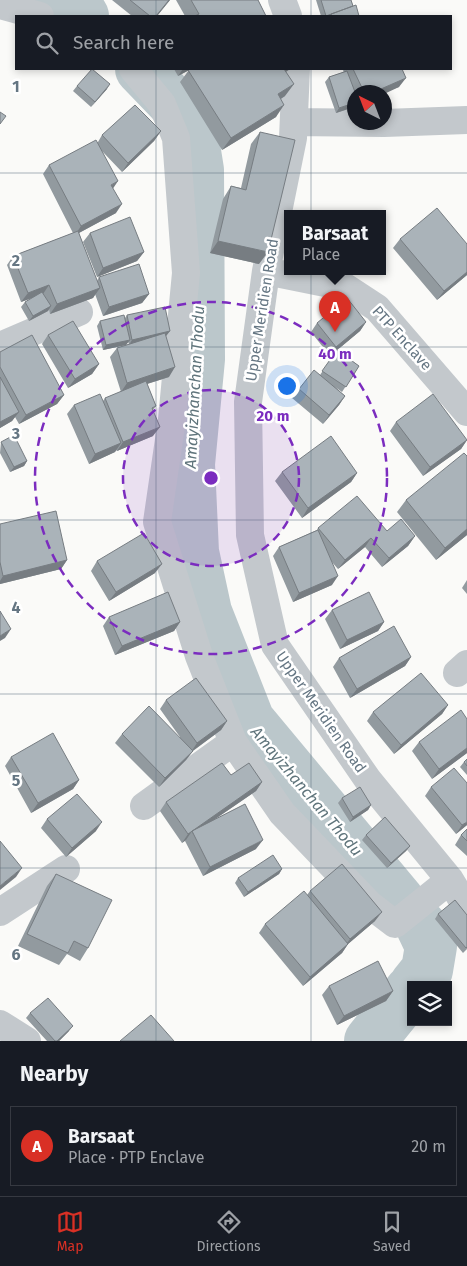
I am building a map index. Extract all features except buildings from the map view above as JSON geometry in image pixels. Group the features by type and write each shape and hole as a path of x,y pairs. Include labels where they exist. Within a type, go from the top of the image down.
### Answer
{"street":[{"path":"282,0 288,15"},
{"path":"0,5 36,15"},
{"path":"134,70 162,104 176,138 186,273 172,419 158,522 199,656 233,742 282,812 370,905 395,924 450,880"},
{"name":"Upper Meridien Road","path":"296,70 294,138 266,271 248,402 250,535 275,645 368,780 450,880 467,908"},
{"path":"294,122 384,123 467,120"},
{"name":"PTP Enclave","path":"266,271 284,275"},
{"name":"PTP Enclave","path":"286,275 345,287 377,308 467,412"},
{"path":"0,346 79,312"},
{"path":"144,806 233,742"},
{"path":"0,912 66,870"},
{"path":"0,1024 27,1041"}],"waterway":[{"name":"Amayizhanchan Thodu","path":"58,0 81,15"},
{"name":"Amayizhanchan Thodu","path":"142,70 190,120 198,170 199,359 189,464 193,552 206,612 249,721 399,901"},
{"name":"Amayizhanchan Thodu","path":"418,981 427,970 431,946 422,927"},
{"name":"Amayizhanchan Thodu","path":"370,1041 407,995"}],"place":[{"name":"Barsaat","path":"335,332"}]}
